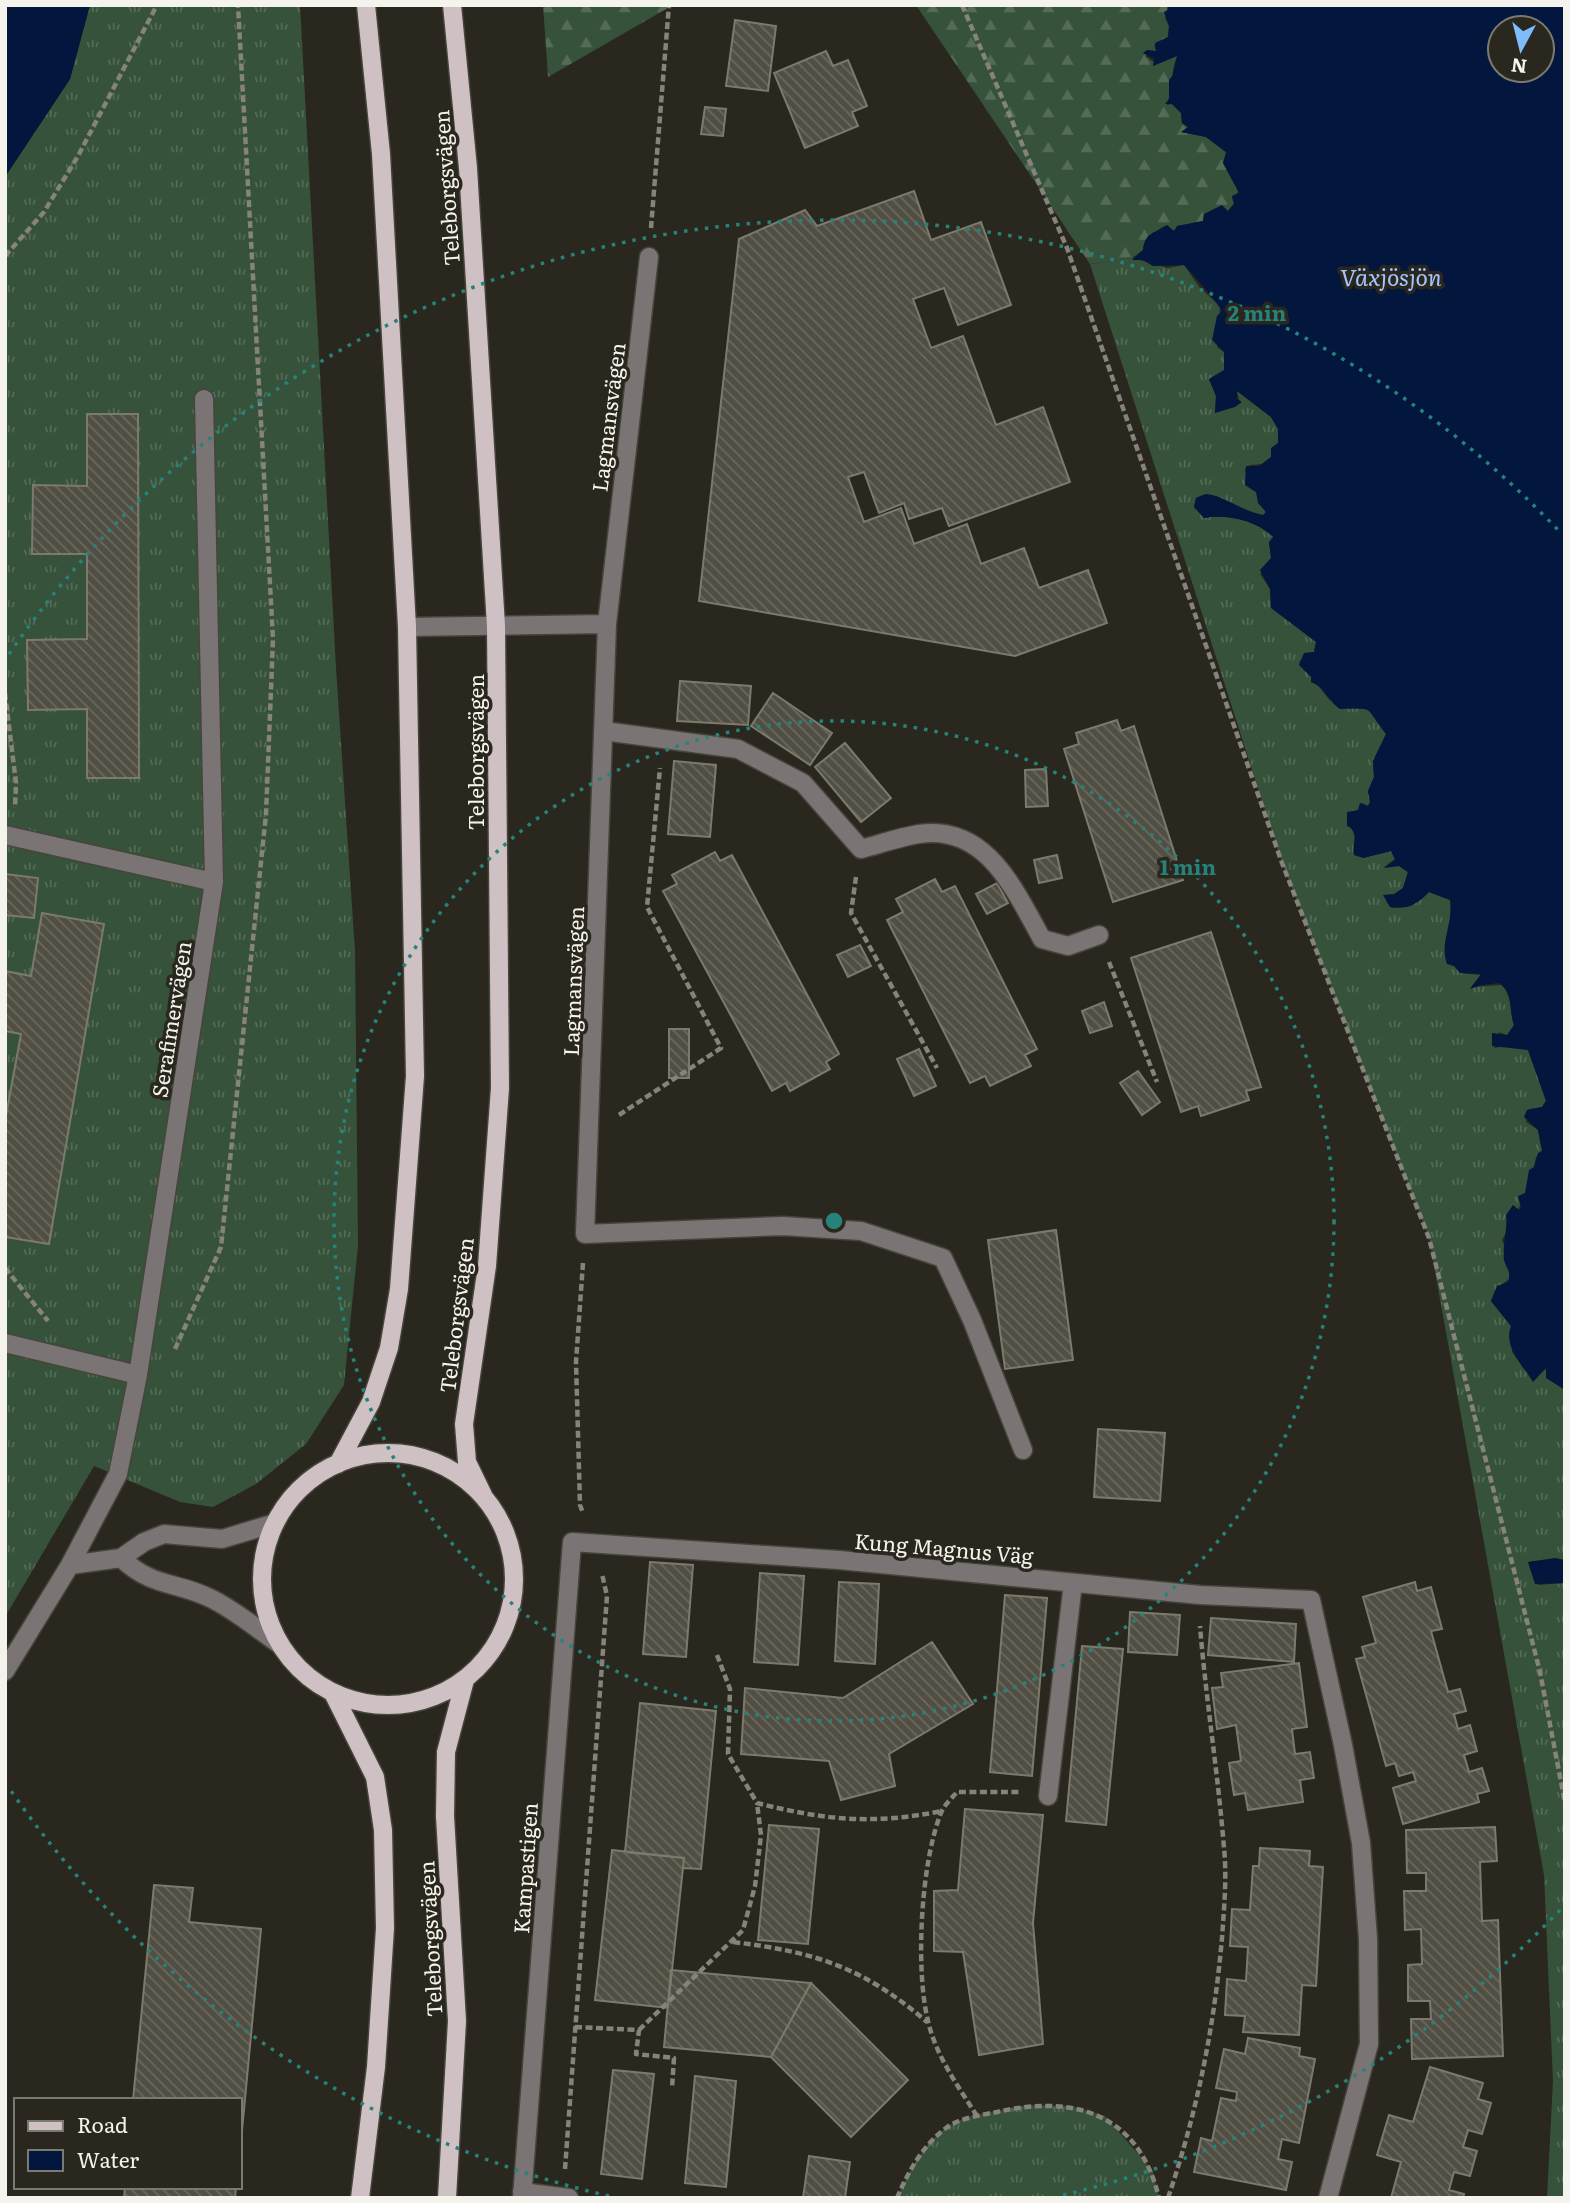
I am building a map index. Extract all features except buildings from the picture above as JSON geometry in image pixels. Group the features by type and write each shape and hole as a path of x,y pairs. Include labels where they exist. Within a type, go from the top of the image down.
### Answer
{"main road":[{"path":"338,1464 372,1402 389,1348 399,1289 415,1076 407,627 381,154 366,5"},
{"name":"Teleborgsvägen","path":"452,5 468,168 496,626 500,1088 487,1266 464,1424 467,1462 483,1495"},
{"path":"400,1454 430,1460 458,1475 483,1495 500,1520 510,1547 514,1586 512,1606 502,1634 486,1659 465,1680 434,1697 401,1705 366,1704 333,1693 312,1681 294,1664 279,1644 267,1616 261,1585 264,1553 275,1523 291,1499 312,1478 338,1464 368,1455 400,1454"},
{"name":"Teleborgsvägen","path":"447,2198 457,2021 445,1816 446,1752 465,1680"},
{"name":"Teleborgsvägen","path":"333,1693 375,1777 383,1830 385,1928 376,2067 360,2198"}],"street":[{"name":"Lagmansvägen","path":"649,257 607,624 585,1234 783,1226 822,1228 861,1231 943,1258 972,1320 1023,1450"},
{"name":"Serafimervägen","path":"5,1671 70,1565 118,1474 138,1375 214,882 204,399"},
{"path":"407,627 607,624"},
{"path":"604,731 738,750 803,783 861,849 922,834 957,837 989,854 1008,878 1042,939 1068,946 1099,935"},
{"path":"9,836 214,882"},
{"path":"5,1343 138,1375"},
{"path":"70,1565 121,1558 144,1542 164,1534 222,1539 275,1523"},
{"name":"Kung Magnus Väg","path":"572,1542 839,1560 1200,1595 1311,1600 1343,1745 1361,1843 1368,1939 1369,2044 1328,2198"},
{"name":"Kampastigen","path":"522,2195 572,1542"},
{"path":"121,1558 138,1574 210,1598 279,1644"},
{"path":"1048,1796 1073,1583"},
{"path":"522,2195 569,2198"}],"path":[{"path":"5,256 44,212 78,156 157,5"},
{"path":"649,257 669,5"},
{"path":"962,5 1067,248 1282,863 1429,1238 1539,1672 1565,1803"},
{"path":"5,693 16,783 9,836"},
{"path":"589,1135 721,1048 647,906 663,739"},
{"path":"861,849 851,913 937,1069"},
{"path":"1099,935 1157,1082"},
{"path":"5,1268 79,1360"},
{"path":"1168,2198 1201,2090 1218,1979 1223,1916 1224,1850 1206,1709 1200,1595"},
{"path":"672,2088 674,2058 636,2054 639,2030 700,1968 743,1930 755,1886 761,1835 757,1803 728,1754 730,1689 717,1655"},
{"path":"977,2116 946,2069 928,2023 921,1984 922,1940 931,1849 942,1811 957,1791 1034,1792 1048,1796"},
{"path":"757,1803 828,1818 864,1822 942,1811"},
{"path":"732,1942 821,1957 892,1992 928,2023"},
{"path":"575,2027 639,2030"},
{"path":"897,2198 912,2166 947,2127 977,2116 1026,2105 1071,2106 1105,2116 1153,2171 1159,2198"}],"green space":[{"path":"90,5 300,5 336,668 355,951 358,1245 344,1385 306,1444 256,1484 213,1507 180,1502 94,1466 5,1617 5,177 70,79"},
{"path":"543,5 673,5 548,77"},
{"path":"916,5 1168,5 1165,18 1169,26 1168,37 1154,45 1156,51 1145,56 1157,64 1177,56 1167,105 1172,104 1181,113 1182,123 1189,128 1181,132 1206,137 1227,153 1223,163 1239,191 1232,198 1234,203 1228,211 1204,214 1203,221 1177,226 1175,231 1164,226 1148,238 1143,250 1132,258 1090,264"},
{"path":"1132,258 1168,268 1184,265 1200,288 1220,306 1217,347 1224,352 1224,371 1209,379 1216,396 1215,413 1240,403 1237,391 1271,417 1278,429 1278,443 1271,457 1262,464 1250,465 1245,469 1247,486 1256,492 1266,513 1263,515 1245,511 1213,495 1196,498 1194,507 1204,518 1222,517 1250,522 1274,537 1269,542 1271,558 1260,574 1270,589 1271,605 1316,642 1314,652 1299,662 1312,682 1331,701 1346,707 1368,709 1386,734 1373,761 1374,777 1368,791 1370,802 1368,806 1362,803 1350,826 1355,836 1353,852 1363,858 1391,851 1396,858 1384,867 1399,866 1408,872 1403,888 1386,902 1392,908 1411,906 1429,892 1450,900 1447,945 1453,963 1460,973 1481,975 1471,987 1503,985 1514,1026 1507,1035 1499,1032 1494,1048 1508,1046 1528,1050 1546,1100 1542,1107 1529,1109 1526,1122 1538,1130 1542,1151 1536,1157 1527,1190 1502,1240 1509,1279 1496,1289 1491,1301 1511,1326 1512,1352 1532,1379 1547,1368 1546,1375 1565,1390 1565,1560 1532,1561 1532,1574 1538,1585 1565,1583 1565,2198 1547,2198 1553,2081 1544,1875 1429,1238 1282,863 1090,264"},
{"path":"1026,2105 1071,2106 1105,2116 1153,2171 1159,2198 897,2198 924,2150 947,2127 975,2115"}],"water":[{"path":"5,5 90,5 70,79 5,177"},
{"name":"Växjösjön","path":"1168,5 1565,5 1565,1390 1546,1378 1546,1368 1533,1382 1512,1348 1509,1334 1511,1326 1491,1301 1497,1286 1508,1282 1509,1278 1504,1260 1506,1215 1513,1205 1519,1210 1521,1208 1518,1196 1525,1193 1529,1170 1534,1167 1538,1153 1542,1151 1538,1130 1524,1117 1527,1110 1542,1107 1546,1101 1528,1050 1492,1046 1492,1033 1507,1035 1514,1025 1507,992 1499,983 1470,989 1481,974 1460,973 1454,966 1447,964 1445,948 1450,900 1429,892 1412,905 1390,907 1383,895 1394,894 1403,888 1408,872 1399,866 1384,868 1395,860 1391,851 1363,858 1354,855 1354,834 1347,826 1347,812 1358,810 1360,803 1368,806 1370,802 1368,791 1374,777 1373,761 1386,734 1365,709 1340,709 1336,706 1311,682 1311,677 1299,665 1304,653 1314,652 1316,642 1271,608 1270,589 1260,570 1271,558 1269,542 1273,537 1250,522 1222,517 1204,518 1194,507 1196,498 1206,494 1263,515 1266,512 1258,503 1256,492 1245,485 1246,466 1259,466 1271,457 1271,448 1278,443 1278,429 1271,417 1237,391 1237,399 1242,402 1215,413 1216,396 1209,379 1224,370 1224,352 1212,340 1217,316 1222,311 1184,265 1153,266 1143,260 1132,260 1143,250 1151,234 1167,225 1174,231 1177,226 1203,221 1204,214 1222,205 1228,211 1234,204 1232,196 1239,193 1223,163 1226,152 1206,137 1181,132 1188,127 1182,123 1181,113 1172,104 1165,104 1169,99 1169,80 1173,75 1177,56 1153,66 1154,59 1143,53 1147,50 1156,51 1155,43 1168,37 1169,26 1164,12 1168,10"},
{"path":"1555,1558 1565,1560 1565,1583 1535,1584 1528,1562"}]}
